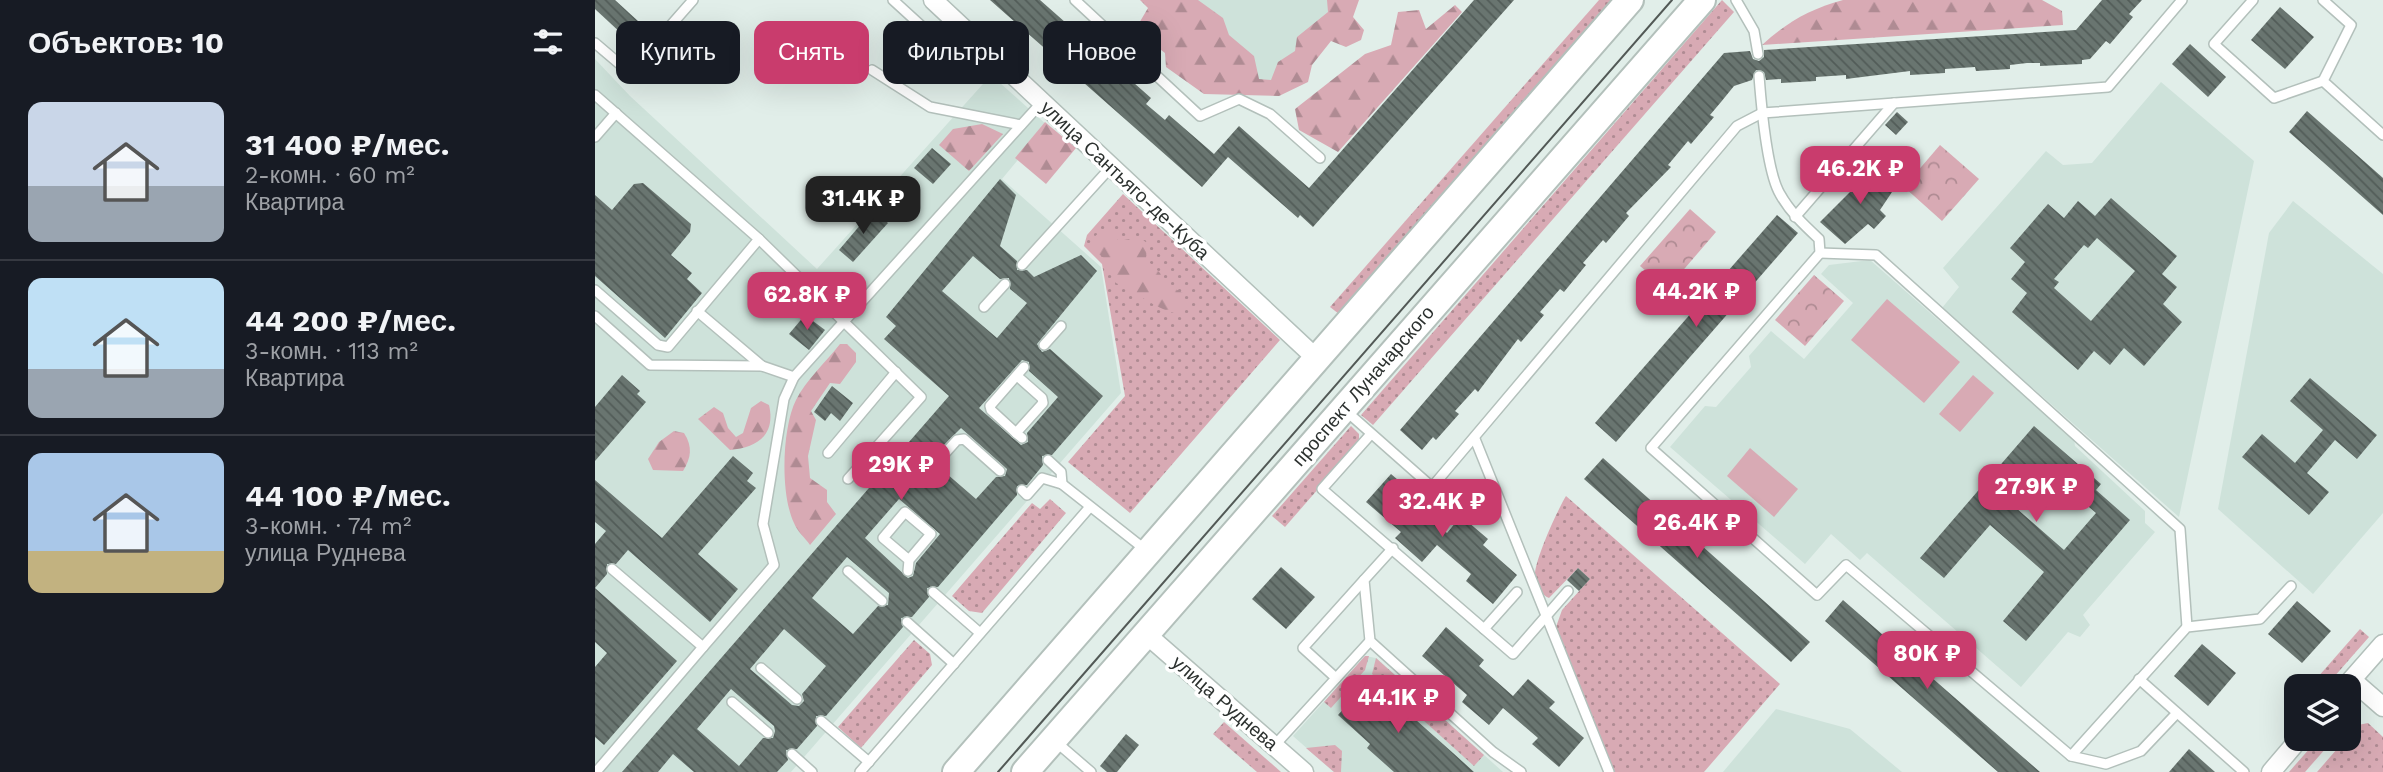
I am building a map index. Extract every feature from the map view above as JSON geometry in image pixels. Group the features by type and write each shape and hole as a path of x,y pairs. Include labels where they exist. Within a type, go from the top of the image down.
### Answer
{"main road":[{"path":"956,772 1630,0"},
{"name":"проспект Луначарского","path":"1025,772 1702,0"}],"street":[{"name":"улица Сантьяго-де-Куба","path":"933,0 1317,359"},
{"name":"улица Руднева","path":"1146,634 1304,772"},
{"path":"2357,674 2383,644"},
{"path":"2361,691 2383,707"},
{"path":"2271,772 2289,751"}],"lane":[{"path":"595,43 622,66 635,66 694,0"},
{"path":"893,0 916,21"},
{"path":"1075,0 1201,116 1239,99 1269,114 1320,158"},
{"path":"1736,0 1754,31 1758,54"},
{"path":"1343,409 1432,487 1737,127 1762,113 2108,87 2182,0"},
{"path":"2253,0 2214,44 2274,98 2323,81 2351,25 2323,0"},
{"path":"872,70 930,107 1021,125"},
{"path":"1759,76 1762,113 1778,191 1795,217 1819,239 1820,253 1651,448 1817,595 1846,565 2071,756 2106,764 2141,751 2178,713"},
{"path":"2323,81 2383,135"},
{"path":"595,94 759,239 921,397 848,478"},
{"path":"596,772 774,565 763,524 784,399 794,377 1042,102"},
{"path":"1795,217 1894,103"},
{"path":"595,136 616,113"},
{"path":"1022,265 1111,167"},
{"path":"595,290 663,347 673,344 697,311 759,239"},
{"path":"1820,253 1875,255 2180,529 2187,627"},
{"path":"984,307 1005,284"},
{"path":"697,311 762,366"},
{"path":"595,316 650,365 762,366 794,377"},
{"path":"1044,345 1061,326"},
{"path":"1017,376 1042,398 1043,403 1019,436 990,406 1024,367"},
{"path":"828,453 896,372"},
{"path":"1371,434 1322,489 1513,654 1568,591"},
{"path":"939,460 957,440 964,439 1000,471"},
{"path":"1475,439 1609,772"},
{"path":"1048,460 1061,472 1062,484"},
{"path":"1022,490 1027,495 1042,478 1062,484 1089,508 1110,519 1149,552"},
{"path":"860,772 1089,508"},
{"path":"908,570 909,560 931,534 905,512 883,538 909,560"},
{"path":"1336,678 1303,648 1393,548"},
{"path":"612,569 703,648"},
{"path":"848,571 882,601"},
{"path":"1364,580 1370,641 1493,752 1521,772"},
{"path":"2071,756 2187,627 2260,619 2291,586"},
{"path":"933,592 980,633"},
{"path":"1484,628 1517,592"},
{"path":"907,622 954,663"},
{"path":"1274,746 1370,641"},
{"path":"761,668 797,699"},
{"path":"2139,679 2244,772"},
{"path":"732,702 768,733"},
{"path":"821,721 869,762"},
{"path":"1053,739 1091,772"},
{"path":"792,754 812,772"}],"shaded area":[{"path":"1159,0 1351,0 1268,94"},
{"path":"595,59 616,84 817,269 983,84 1001,84 1047,125 1002,179 1101,267 1121,393 791,772 595,772"},
{"path":"2161,82 2254,161 2179,517 1942,308 1959,287 1943,268 2046,151 2063,165 2092,163"},
{"path":"2293,201 2383,274 2383,513 2313,594 2218,509 2269,233"},
{"path":"1870,260 2074,439 2075,446 2145,511 2145,523 2155,532 2083,615 2090,625 2080,637 2068,632 2021,687 1867,553 1860,560 1831,534 1805,564 1670,447 1705,406 1716,407 1751,367 1749,356 1771,331 1804,359 1853,303 1821,274 1829,265"},
{"path":"1365,656 1376,658 1503,772 1334,772 1293,736"},
{"path":"1776,709 1850,729 1902,772 1723,772"}],"green space":[{"path":"1140,0 1198,0 1223,18 1229,35 1254,56 1259,79 1271,80 1278,62 1295,51 1297,37 1328,12 1327,0 1359,0 1353,17 1364,30 1361,40 1346,47 1331,41 1312,65 1308,82 1279,96 1204,94 1166,67 1165,53 1161,50 1161,21 1140,21 1148,8"},
{"path":"1599,0 1614,0 1339,314 1330,307"},
{"path":"1722,0 1734,12 1373,425 1361,415"},
{"path":"1843,0 2042,0 2062,11 2063,25 1762,45 1799,17"},
{"path":"1455,5 1462,12 1338,152 1299,130 1295,109 1365,54 1391,45 1398,12 1419,10 1426,29"},
{"path":"1045,122 1076,148 1046,184 1015,158"},
{"path":"982,124 1003,134 969,171 939,145 953,129"},
{"path":"1940,145 1979,179 1942,221 1904,187"},
{"path":"1123,194 1280,340 1130,513 1068,462 1125,396 1102,264 1084,246 1087,235"},
{"path":"1690,209 1716,232 1667,289 1640,266"},
{"path":"1108,230 1119,241 1139,237 1147,243 1146,259 1160,273 1164,283 1183,293 1185,303 1174,313 1116,283 1106,260 1093,249 1093,238 1101,231"},
{"path":"1814,275 1844,301 1805,346 1775,320"},
{"path":"1887,299 1960,362 1924,403 1851,340"},
{"path":"840,344 847,344 856,353 856,362 840,384 830,383 811,411 816,420 808,456 810,478 827,490 827,502 836,514 810,545 795,526 786,495 788,427 791,412 800,393"},
{"path":"1973,375 1994,393 1960,432 1939,414"},
{"path":"761,401 769,405 770,424 767,432 756,443 740,449 730,450 698,419 714,407 723,413 728,428 736,437 743,433 751,408"},
{"path":"1351,426 1359,434 1359,442 1285,527 1272,516"},
{"path":"674,431 684,433 689,443 690,452 686,466 683,471 653,470 648,459 659,442"},
{"path":"1750,448 1798,489 1774,517 1727,476"},
{"path":"1566,496 1780,684 1704,772 1613,772 1556,627 1562,610 1590,579 1578,568 1549,598 1541,592 1535,579 1542,548"},
{"path":"1050,499 1066,513 982,613 969,611 952,596 1032,503 1040,509"},
{"path":"2360,629 2369,637 2337,674 2321,674"},
{"path":"914,640 930,654 932,665 861,748 838,727"},
{"path":"1365,656 1369,656 1365,670 1331,708 1324,702"},
{"path":"1376,658 1484,755 1474,766 1372,674"},
{"path":"1224,722 1281,772 1257,772 1213,734"},
{"path":"2368,723 2383,737 2383,772 2317,772 2335,751 2361,751 2361,724"},
{"path":"1335,745 1342,751 1341,772 1334,772 1306,748"},
{"path":"2307,751 2323,751 2305,772 2289,772"}],"building":[{"path":"595,0 615,0 638,21 616,21 616,28 595,9"},
{"path":"990,0 1040,0 1064,21 1043,21 1043,47 1029,34 1029,21 1014,21"},
{"path":"1474,0 1514,0 1313,227 1300,215 1298,218 1228,157 1202,187 1085,84 1135,84 1151,98 1146,104 1165,120 1169,115 1214,154 1239,126 1309,188"},
{"path":"2102,0 2142,0 2129,14 2133,17 2110,44 2106,41 2090,59 2082,60 2082,64 2040,66 2040,63 2027,63 2010,65 2010,69 1976,71 1975,67 1945,69 1945,73 1910,75 1910,71 1846,79 1846,75 1816,77 1816,81 1781,83 1781,79 1766,80 1764,72 1756,70 1752,80 1734,86 1710,115 1714,117 1691,144 1688,141 1668,165 1671,167 1626,213 1629,216 1606,243 1603,240 1583,263 1586,265 1564,292 1560,289 1540,312 1544,315 1521,342 1518,339 1478,392 1475,389 1455,411 1459,414 1436,440 1433,437 1422,450 1400,430 1724,53 1750,51 1753,59 1759,61 1764,57 1764,50 2076,30"},
{"path":"2280,7 2314,37 2285,69 2251,40"},
{"path":"2190,44 2226,77 2208,97 2172,64"},
{"path":"2307,111 2383,178 2383,215 2289,132"},
{"path":"1897,112 1908,122 1896,135 1885,125"},
{"path":"932,148 951,164 933,184 914,168"},
{"path":"1871,164 1896,186 1880,210 1886,216 1874,229 1868,224 1845,244 1820,222 1854,188"},
{"path":"1000,179 1016,195 1000,246 1017,261 1017,270 1027,270 1034,277 1081,255 1097,271 1037,344 1042,352 1050,349 1103,396 1052,455 1042,456 1043,465 1027,485 1017,486 1017,495 938,587 927,588 929,597 912,617 901,618 903,627 826,716 816,716 817,726 797,749 786,750 788,760 777,772 694,772 673,754 658,772 622,772 949,396 884,339 896,326 886,317","holes":["973,256 1000,279 1009,278 1010,289 1027,303 997,338 942,291","1022,360 1029,362 1029,371 1058,397 1027,433 1028,442 1021,445 979,408","961,428 1007,469 1005,476 996,477 976,499 932,461 934,455","899,499 940,534 916,563 913,576 908,578 865,538","847,557 889,593 888,605 878,606 853,634 812,598","784,629 826,666 802,694 804,701 799,706 792,705 750,669","731,689 774,726 775,731 773,738 763,738 739,766 697,729"]},
{"path":"643,183 691,224 690,232 671,255 692,273 687,279 702,293 665,338 595,276 595,195 612,210 634,184"},
{"path":"2111,198 2177,256 2162,274 2177,287 2163,304 2182,322 2144,366 2124,348 2110,365 2094,351 2078,370 2012,312 2027,293 2011,279 2025,262 2010,248 2048,204 2064,218 2078,201 2095,216","holes":["2097,238 2135,271 2091,321 2054,288 2059,282 2054,279 2084,245 2088,248"]},
{"path":"873,210 888,223 853,262 839,250"},
{"path":"1777,215 1798,233 1616,442 1595,423"},
{"path":"805,315 825,330 809,350 789,334"},
{"path":"622,375 640,391 637,394 646,402 595,461 595,407"},
{"path":"2310,378 2377,435 2357,459 2335,440 2307,473 2329,492 2309,515 2242,457 2262,434 2295,463 2323,430 2290,401"},
{"path":"832,386 853,403 840,421 831,413 825,421 814,412"},
{"path":"2034,426 2101,484 2096,490 2130,520 2026,641 2003,621 2044,572 1990,525 1944,578 1920,558","holes":["2041,466 2096,513 2064,550 2016,508 2026,496 2019,491"]},
{"path":"733,456 753,473 747,481 756,488 698,554 738,589 710,622 628,550 616,564 607,564 607,574 595,588 595,544 606,531 595,522 595,480 662,538"},
{"path":"1603,458 1810,642 1791,662 1584,479"},
{"path":"1391,474 1418,497 1412,503 1447,533 1461,516 1488,539 1483,545 1517,575 1493,604 1466,581 1471,574 1437,545 1422,562 1395,538 1401,532 1366,502"},
{"path":"1281,567 1315,597 1286,629 1252,599"},
{"path":"1578,568 1590,579 1579,591 1567,580"},
{"path":"595,588 677,661 604,745 595,737 595,667 607,653 595,642"},
{"path":"1843,600 2040,772 1998,772 1825,621"},
{"path":"2297,601 2331,631 2302,663 2268,634"},
{"path":"1446,627 1484,660 1479,666 1513,696 1528,679 1555,702 1549,708 1584,738 1559,767 1532,744 1538,738 1503,708 1489,725 1462,702 1467,695 1422,656"},
{"path":"2202,644 2236,673 2208,706 2174,676"},
{"path":"1370,679 1474,772 1394,772 1367,748 1370,744 1338,715"},
{"path":"1126,734 1139,745 1117,772 1107,772 1100,766"},
{"path":"2189,749 2215,772 2169,772"}],"tram line":[{"path":"998,772 1672,0"}]}
